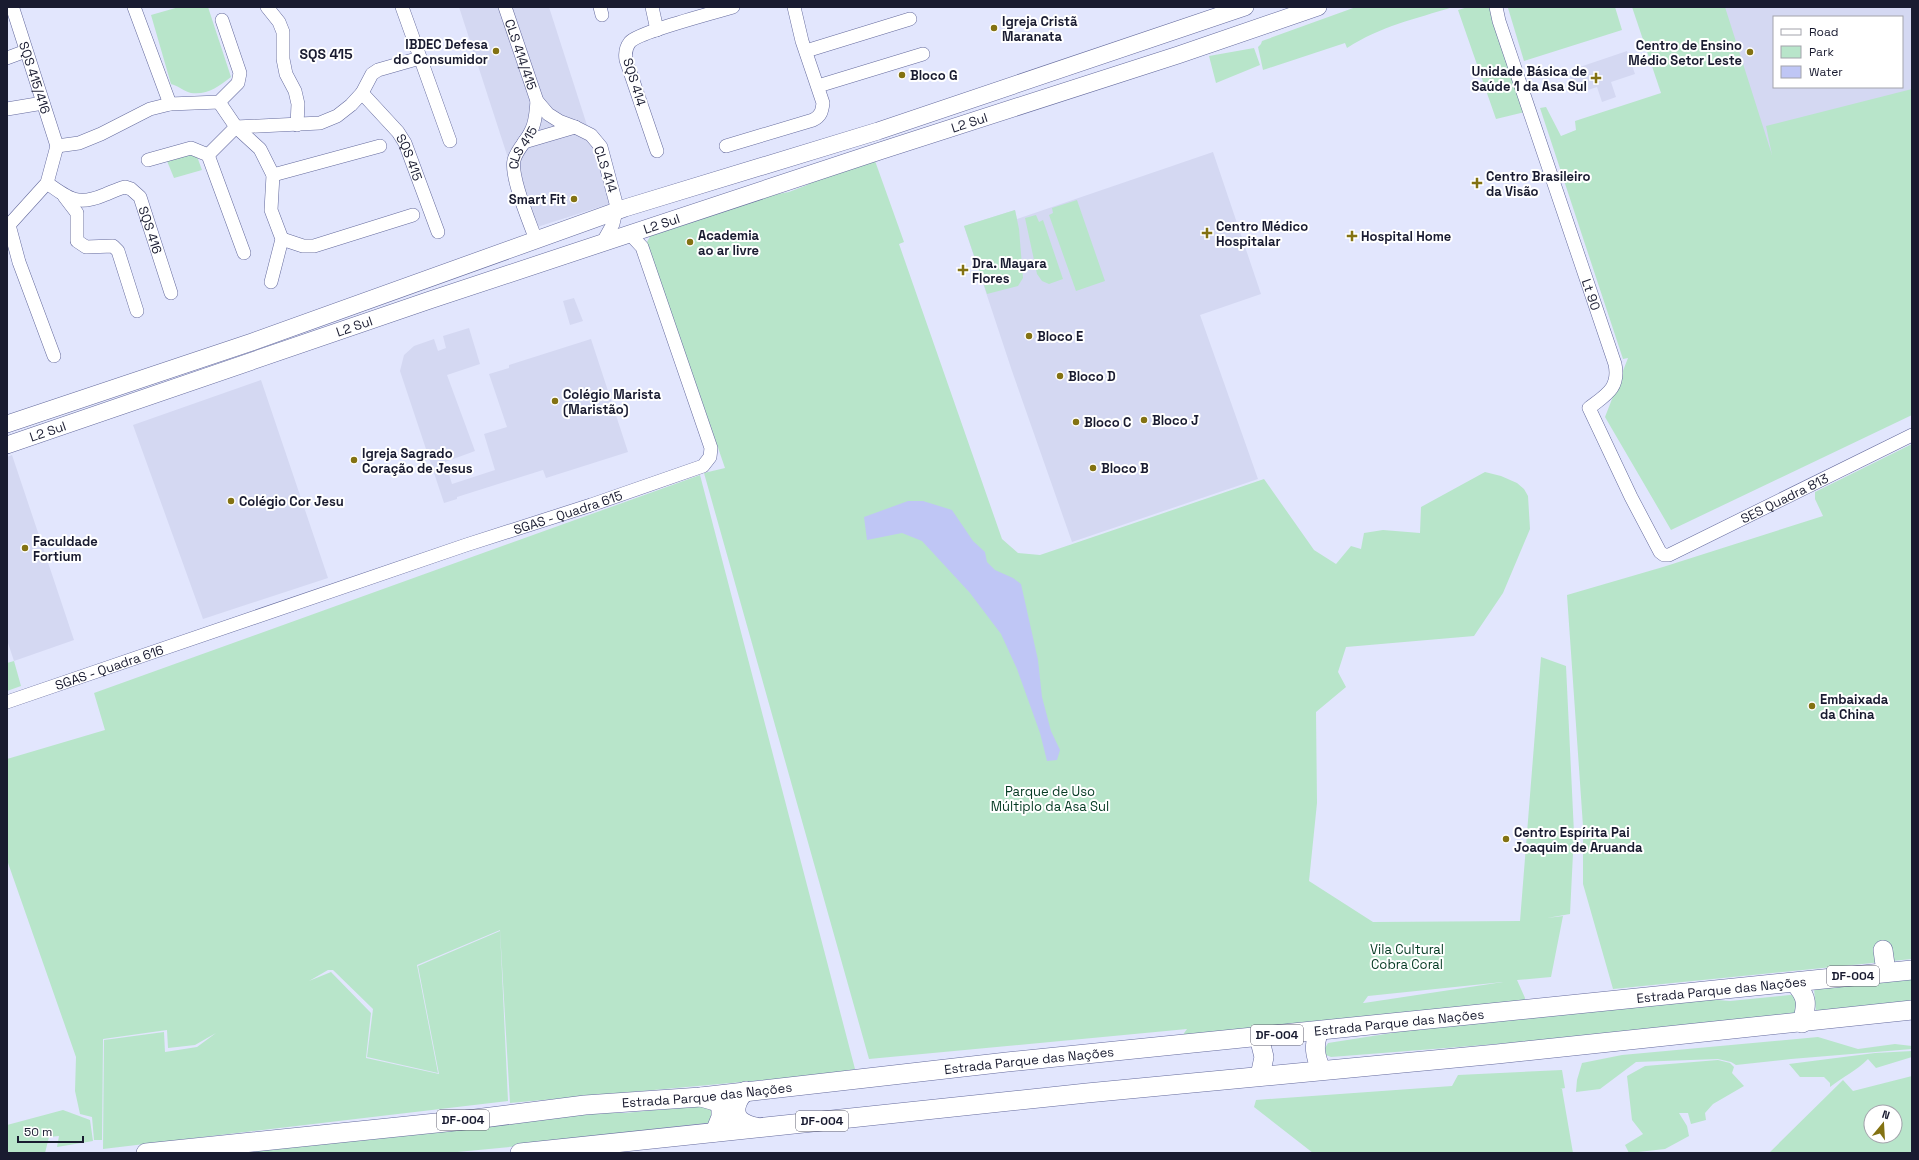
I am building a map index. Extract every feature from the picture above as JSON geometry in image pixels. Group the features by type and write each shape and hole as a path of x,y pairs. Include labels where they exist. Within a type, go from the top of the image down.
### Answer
{"highway":[{"path":"1883,950 1886,972"},
{"name":"Estrada Parque das Nações","path":"146,1153 475,1119 585,1105 702,1097 746,1091 1258,1037 1912,970"},
{"path":"1795,983 1805,997 1806,1007 1802,1023"},
{"name":"DF-004","path":"520,1153 756,1127 1802,1023 1912,1010"},
{"path":"1319,1031 1315,1041 1314,1050 1321,1070"},
{"path":"1258,1037 1264,1057 1260,1076"},
{"path":"746,1091 737,1103 737,1115 740,1121 756,1127"},
{"path":"702,1097 715,1101 721,1106 721,1117 715,1132"}],"main road":[{"name":"L2 Sul","path":"7,424 252,342 617,211 878,131 1245,7"},
{"name":"L2 Sul","path":"7,445 603,242 1178,55 1318,7"},
{"path":"685,190 691,195 692,213"},
{"path":"467,266 466,277 472,287"}],"street":[{"path":"134,7 170,104"},
{"path":"267,7 279,22 282,32 283,59 286,74 295,91 298,104 297,125"},
{"path":"402,7 450,141"},
{"name":"CLS 414/415","path":"505,7 537,101"},
{"path":"652,7 657,30"},
{"name":"SQS 414","path":"657,151 625,56 630,42 636,38 657,30 734,7"},
{"path":"726,146 818,117 822,110 823,103 806,51 794,7"},
{"name":"Lt 90","path":"1490,7 1499,21"},
{"name":"Lt 90","path":"1496,7 1499,21 1615,364 1617,377 1613,386 1589,408 1658,551"},
{"name":"SQS 415/416","path":"13,9 57,146"},
{"path":"806,51 910,19"},
{"path":"54,356 19,262 8,225 47,183 57,146 79,143 150,110 170,104 219,102 238,83 240,73 222,20"},
{"path":"7,58 26,51"},
{"path":"818,86 923,54"},
{"path":"208,155 236,128 297,125 320,122 337,116 351,105 362,93 372,74 378,70 420,58"},
{"name":"SQS 415","path":"362,93 398,132 405,143 438,232"},
{"name":"CLS 414","path":"537,101 548,114 558,121 591,135 601,147 615,198 617,211 613,224 603,242"},
{"name":"CLS 415","path":"536,240 514,174 514,161 517,152 531,132 535,120 537,101"},
{"path":"219,102 236,128 260,149 273,175 271,210 282,239 271,282"},
{"path":"7,109 43,103"},
{"path":"524,142 575,127"},
{"name":"SQS 415","path":"273,175 380,146"},
{"path":"148,160 191,148 208,155 244,253"},
{"name":"SQS 416","path":"47,183 64,196 75,201 83,201 125,187 137,193 140,197 171,293"},
{"path":"64,196 77,213 77,242 86,246 113,246 118,251 137,311"},
{"path":"282,239 303,246 314,246 413,215"},
{"path":"642,247 648,228"},
{"name":"SGAS - Quadra 615","path":"212,633 466,545 591,505 703,466 710,457 711,448 642,247 630,234"},
{"name":"SES Quadra 813","path":"1658,551 1664,555 1669,555 1912,435"},
{"name":"SGAS - Quadra 616","path":"7,702 212,633"}],"shaded area":[{"path":"459,7 549,7 612,203 531,229"},
{"name":"Centro de Ensino Médio Setor Leste","path":"1710,7 1912,7 1912,108 1762,164"},
{"name":"Unidade Básica de Saúde 1 da Asa Sul","path":"1627,51 1635,74 1611,82 1616,97 1602,102 1597,87 1576,94 1568,71"},
{"path":"1213,152 1261,294 1200,315 1258,479 1072,542 1012,371 964,226 1015,210 1017,219"},
{"path":"574,298 583,321 570,325 563,301"},
{"name":"Colégio Marista (Maristão)","path":"469,328 480,364 447,375 475,451 445,462 452,484 495,470 484,434 507,427 489,374 509,368 509,365 591,339 628,452 546,478 543,470 457,497 457,499 444,503 400,371 404,355 414,346 434,339 438,351 446,348 443,336"},
{"name":"Colégio Cor Jesu","path":"261,380 328,578 203,619 133,425"},
{"name":"Faculdade Fortium","path":"12,455 74,640 14,661 7,640 7,457"}],"green space":[{"path":"179,7 208,7 231,77 217,87 203,93 191,93 171,84 151,15"},
{"path":"1356,7 1453,7 1412,19 1385,29 1360,40 1347,48 1345,43 1263,70 1258,47 1262,41"},
{"path":"1468,7 1488,7 1499,21 1529,111 1496,119 1458,10"},
{"path":"1615,7 1622,30 1524,61 1508,8"},
{"path":"1632,7 1725,7 1772,155 1766,126 1912,89 1912,415 1671,530 1605,417 1628,358 1623,359 1540,108 1546,107 1561,136 1576,130 1575,121 1661,93"},
{"path":"1254,48 1260,65 1216,83 1209,56"},
{"path":"195,151 202,170 174,178 167,161"},
{"name":"Parque de Uso Múltiplo da Asa Sul","path":"874,158 904,242 899,244 1002,539 1018,553 1040,555 1264,479 1314,550 1336,564 1351,546 1361,549 1364,533 1383,530 1420,533 1421,507 1485,472 1501,476 1517,483 1524,489 1528,496 1530,529 1503,593 1474,636 1346,647 1338,672 1346,687 1316,712 1317,803 1309,881 1373,922 1520,921 1541,657 1566,666 1574,833 1570,914 1547,918 1563,916 1551,977 1517,980 1525,998 1524,1004 1182,1036 1187,1029 869,1059 704,473 725,468 647,242 653,231 751,199 789,192 807,185 823,175","holes":["1503,982 1363,1003 1368,996"]},
{"path":"1077,200 1105,281 1076,291 1049,215 1053,213 1052,208"},
{"path":"1015,210 1019,229 1023,278 1018,286 987,294 964,226"},
{"path":"1036,215 1039,222 1043,220 1063,279 1049,284 1042,281 1037,274 1025,218"},
{"path":"1912,444 1912,959 1613,989 1583,884 1583,826 1567,595 1663,567 1823,516 1815,499 1815,492"},
{"path":"700,475 855,1069 831,1074 510,1103 500,930 417,965 438,1073 367,1057 373,1009 333,970 328,970 309,981 331,972 371,1013 366,1058 439,1074 418,966 500,931 508,1101 103,1149 104,1040 164,1032 165,1052 197,1047 216,1033 195,1045 168,1048 167,1030 103,1039 102,1140 94,1140 92,1117 80,1114 75,1091 76,1057 7,860 7,759 105,730 94,693"},
{"path":"14,661 21,686 7,691 7,663"},
{"path":"1912,977 1912,1004 1816,1013 1814,988"},
{"path":"1799,994 1803,1007 1791,1016 1614,1035 1331,1057 1326,1055 1325,1048 1328,1043 1443,1025 1705,999 1730,1001"},
{"path":"1818,1037 1858,1049 1895,1044 1912,1046 1912,1049 1736,1065 1731,1062 1718,1059 1636,1062 1600,1089 1576,1092 1577,1080 1582,1063 1622,1055"},
{"path":"1912,1051 1912,1057 1876,1068 1868,1059 1830,1087 1830,1083 1824,1077 1800,1077 1789,1064 1875,1053"},
{"path":"1718,1060 1730,1063 1734,1067 1732,1073 1744,1086 1713,1104 1705,1113 1706,1120 1691,1124 1688,1113 1679,1113 1687,1126 1689,1136 1665,1149 1629,1153 1625,1145 1643,1134 1632,1120 1627,1076 1645,1066"},
{"path":"1562,1070 1565,1088 1560,1089 1562,1089 1573,1153 1313,1153 1254,1107 1256,1100 1452,1086 1458,1075"},
{"path":"1912,1076 1912,1153 1769,1153 1843,1080 1853,1091"},
{"path":"706,1105 714,1110 711,1122 708,1123 653,1129 602,1138 447,1153 205,1153 603,1113 625,1113"},
{"path":"63,1110 90,1120 93,1141 57,1147 59,1136 49,1137 45,1153 7,1153 7,1125"}],"water":[{"path":"908,501 923,501 952,510 973,541 985,552 987,562 995,570 1013,578 1021,584 1038,660 1042,697 1051,731 1060,750 1057,760 1047,761 1040,733 1017,669 1001,634 970,593 922,541 902,533 867,540 864,517"}],"place":[{"name":"Igreja Cristã Maranata","path":"994,28"},
{"name":"IBDEC Defesa do Consumidor","path":"496,51"},
{"name":"Centro de Ensino Médio Setor Leste","path":"1750,52"},
{"name":"Bloco G","path":"902,75"},
{"name":"Unidade Básica de Saúde 1 da Asa Sul","path":"1596,78"},
{"name":"Centro Brasileiro da Visão","path":"1477,183"},
{"name":"Smart Fit","path":"574,199"},
{"name":"Centro Médico Hospitalar","path":"1207,233"},
{"name":"Hospital Home","path":"1352,236"},
{"name":"Academia ao ar livre","path":"690,242"},
{"name":"Dra. Mayara Flores","path":"963,270"},
{"name":"Bloco E","path":"1029,336"},
{"name":"Bloco D","path":"1060,376"},
{"name":"Colégio Marista (Maristão)","path":"555,401"},
{"name":"Bloco J","path":"1144,420"},
{"name":"Bloco C","path":"1076,422"},
{"name":"Igreja Sagrado Coração de Jesus","path":"354,460"},
{"name":"Bloco B","path":"1093,468"},
{"name":"Colégio Cor Jesu","path":"231,501"},
{"name":"Faculdade Fortium","path":"25,548"},
{"name":"Embaixada da China","path":"1812,706"},
{"name":"Centro Espírita Pai Joaquim de Aruanda","path":"1506,839"}],"district":[{"name":"SQS 415","path":"326,54"}],"park label":[{"name":"Vila Cultural Cobra Coral","path":"1407,956"}]}
